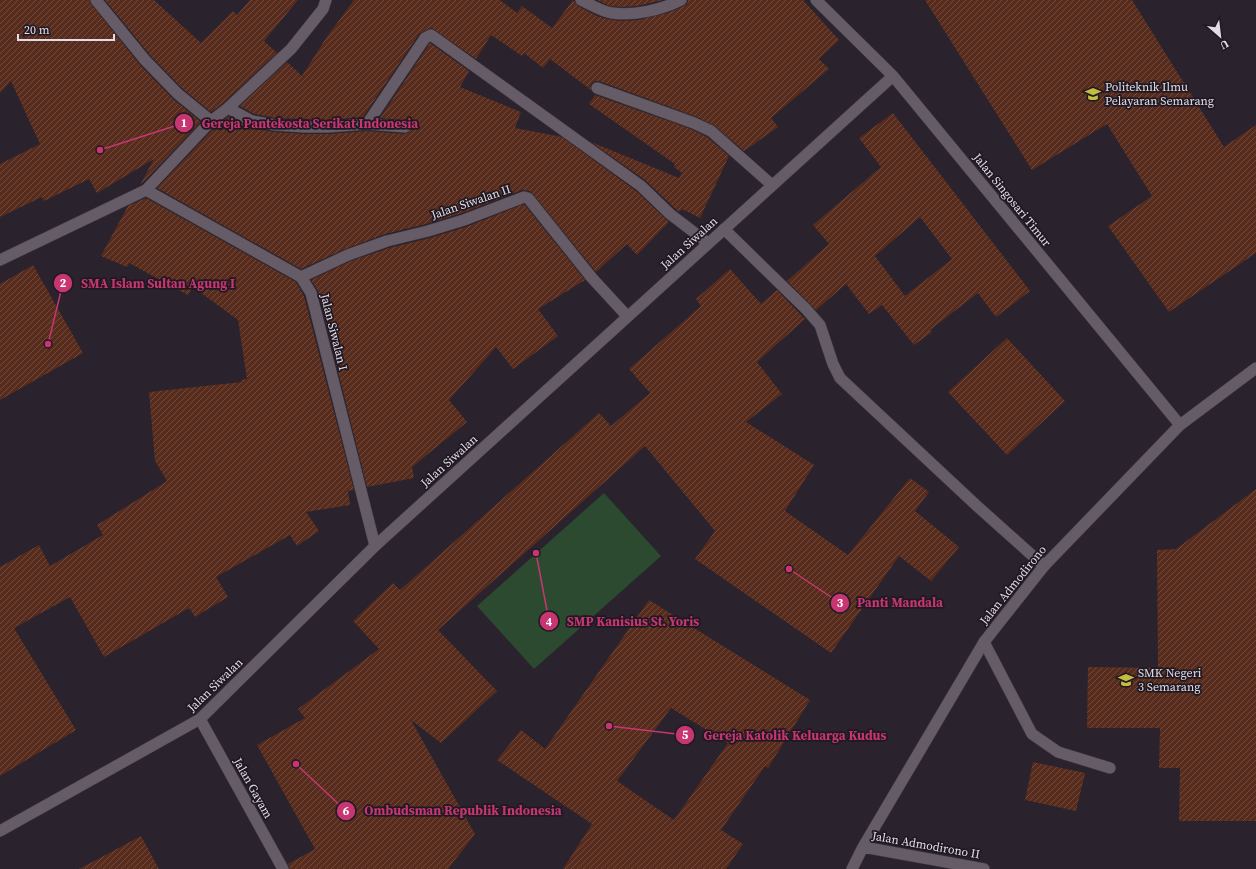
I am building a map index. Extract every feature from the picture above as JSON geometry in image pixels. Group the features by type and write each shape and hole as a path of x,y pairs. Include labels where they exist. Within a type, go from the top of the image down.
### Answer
{"street":[{"path":"96,0 145,60 178,94 211,120"},
{"path":"0,260 146,190 211,120 228,108 291,49 323,9 326,0"},
{"path":"581,0 611,13 634,13 674,4 681,0"},
{"name":"Jalan Singosari Timur","path":"816,0 893,76 1180,425"},
{"path":"367,124 425,38 431,35 640,186 670,214 708,243"},
{"name":"Jalan Siwalan","path":"0,831 200,719 375,546 893,76"},
{"path":"597,88 694,123 711,131 772,185"},
{"path":"228,108 252,121 274,125 328,127 367,124 405,127"},
{"name":"Jalan Siwalan I","path":"146,190 301,277 311,293 375,546"},
{"name":"Jalan Siwalan II","path":"301,277 348,256 387,241 435,229 524,198 528,198 592,278 627,316"},
{"path":"724,230 806,309 820,325 833,364 840,378 977,506 1044,566"},
{"name":"Jalan Admodirono","path":"852,869 863,847 984,642 1044,566 1180,425 1256,368"},
{"path":"984,642 1032,734 1058,752 1110,768"},
{"name":"Jalan Gayam","path":"200,719 283,869"},
{"name":"Jalan Admodirono II","path":"863,847 984,869"}],"green space":[{"path":"604,493 661,556 534,669 477,606"}],"building":[{"path":"0,0 89,0 140,65 173,99 201,122 140,185 154,159 97,193 89,179 44,201 42,197 0,217 0,164 40,144 11,81 0,93"},
{"path":"105,0 154,0 201,43 233,11 237,15 250,0 298,0 264,41 277,53 223,103 211,112 183,89 150,55"},
{"path":"354,0 500,0 517,13 522,6 552,28 573,0 578,6 597,16 620,21 639,20 667,13 684,6 687,4 688,0 803,0 839,40 819,59 829,69 771,118 778,127 744,151 715,126 697,117 599,81 592,83 590,86 591,90 550,59 543,68 524,53 522,56 491,35 476,59 432,28 419,34 363,117 328,120 276,118 254,114 240,106 287,62 302,76 326,38"},
{"path":"597,0 663,0 637,6 621,7 610,6"},
{"path":"925,0 1132,0 1224,147 1256,125 1256,253 1169,312 1108,226 1152,196 1107,124 1032,170"},
{"path":"430,43 469,71 460,87 521,112 515,128 562,137 636,191 669,222 637,255 627,244 596,272 533,194 530,191 522,190 462,213 385,234 345,249 301,269 157,188 216,126 229,116 251,128 274,132 304,134 367,131 408,133 412,127 409,121 380,118"},
{"path":"595,95 691,129 707,137 729,156 700,218 682,209 679,212 645,180 591,142 679,178 682,173 674,167 675,164 589,104"},
{"path":"893,113 1030,291 996,317 978,293 930,330 932,332 914,345 882,305 869,314 846,284 816,310 787,281 829,244 813,225 881,167 859,138","holes":["920,217 952,259 905,296 875,256"]},
{"path":"146,198 296,282 304,296 354,490 348,491 350,505 306,512 319,531 297,546 290,535 216,577 228,597 195,617 189,608 104,657 70,597 14,628 76,730 0,776 0,567 39,545 50,566 103,535 97,525 167,481 155,461 149,392 242,382 241,380 247,379 238,320 193,287 188,295 129,263 127,267 101,256 128,206"},
{"path":"524,204 585,280 538,309 558,336 513,369 496,347 449,400 467,422 412,467 414,478 367,487 318,291 311,280 351,261 389,248 466,227"},
{"path":"33,265 83,353 0,400 0,284"},
{"path":"730,269 761,304 777,290 805,319 757,362 782,394 746,422 814,465 785,511 848,555 910,478 929,492 915,511 959,547 931,581 899,556 831,653 695,559 715,531 645,446 438,630 497,691 441,743 411,720 475,834 448,869 290,869 288,864 315,849 257,745 305,718 298,709 379,649 353,621 393,583 400,590 599,413 611,426 650,393 629,369 701,306 696,299"},
{"path":"1007,338 1065,401 1007,455 948,392"},
{"path":"1256,489 1256,821 1179,821 1180,768 1159,768 1160,728 1087,728 1088,667 1158,668 1157,550 1176,549"},
{"path":"649,600 810,700 768,768 765,766 721,830 743,844 726,869 563,869 592,824 497,760 521,730 545,749","holes":["671,708 728,743 674,820 617,781"]},
{"path":"1033,762 1085,773 1076,811 1025,800"},
{"path":"141,836 159,869 79,869"}],"place":[{"name":"Politeknik Ilmu Pelayaran Semarang","path":"1093,94"},
{"name":"Gereja Pantekosta Serikat Indonesia","path":"100,150"},
{"name":"SMA Islam Sultan Agung I","path":"48,344"},
{"name":"SMP Kanisius St. Yoris","path":"536,553"},
{"name":"Panti Mandala","path":"789,569"},
{"name":"SMK Negeri 3 Semarang","path":"1126,680"},
{"name":"Gereja Katolik Keluarga Kudus","path":"609,726"},
{"name":"Ombudsman Republik Indonesia","path":"296,764"}]}
